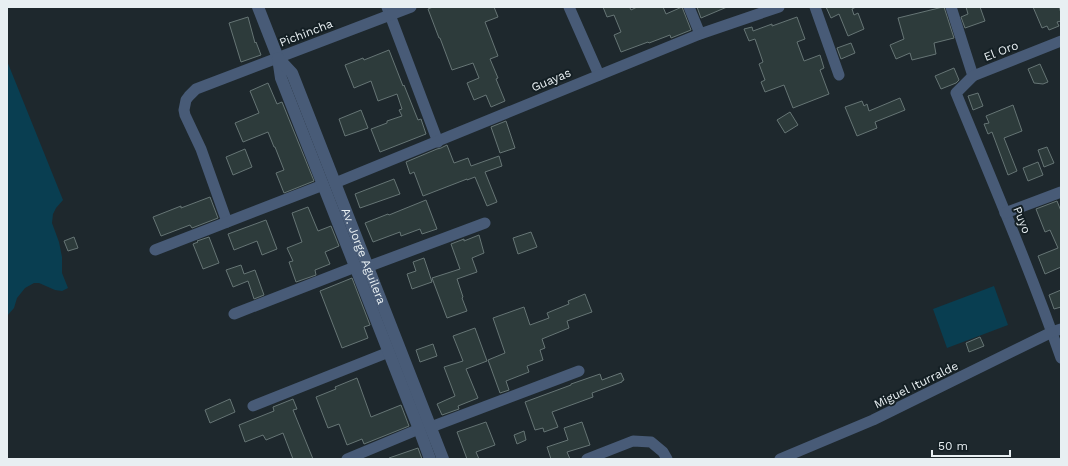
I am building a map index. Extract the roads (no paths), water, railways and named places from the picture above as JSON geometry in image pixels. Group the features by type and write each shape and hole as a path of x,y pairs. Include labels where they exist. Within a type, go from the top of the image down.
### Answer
{"street":[{"name":"Av. Jorge Aguilera","path":"258,7 278,58 281,78 323,185 361,267 425,428 430,459"},
{"name":"Pichincha","path":"227,222 201,149 187,120 184,110 189,96 196,89 278,58 388,11 411,7"},
{"path":"569,7 599,75"},
{"path":"689,7 700,34"},
{"name":"Guayas","path":"335,183 700,34 779,7"},
{"path":"815,7 839,75"},
{"path":"951,7 973,76"},
{"path":"388,11 438,142"},
{"name":"El Oro","path":"956,93 973,76 1061,41"},
{"name":"Av. Jorge Aguilera","path":"278,58 292,73 335,183 389,352 425,428 443,459"},
{"name":"Puyo","path":"956,93 1005,213 1056,331 1061,358"},
{"path":"155,250 323,185"},
{"path":"1005,213 1061,192"},
{"path":"234,314 485,223"},
{"name":"Miguel Iturralde","path":"780,459 873,420 1056,331"},
{"path":"253,406 389,352"},
{"path":"347,459 425,428 579,371"},
{"path":"587,459 633,441 651,442 663,452 667,459"}]}
